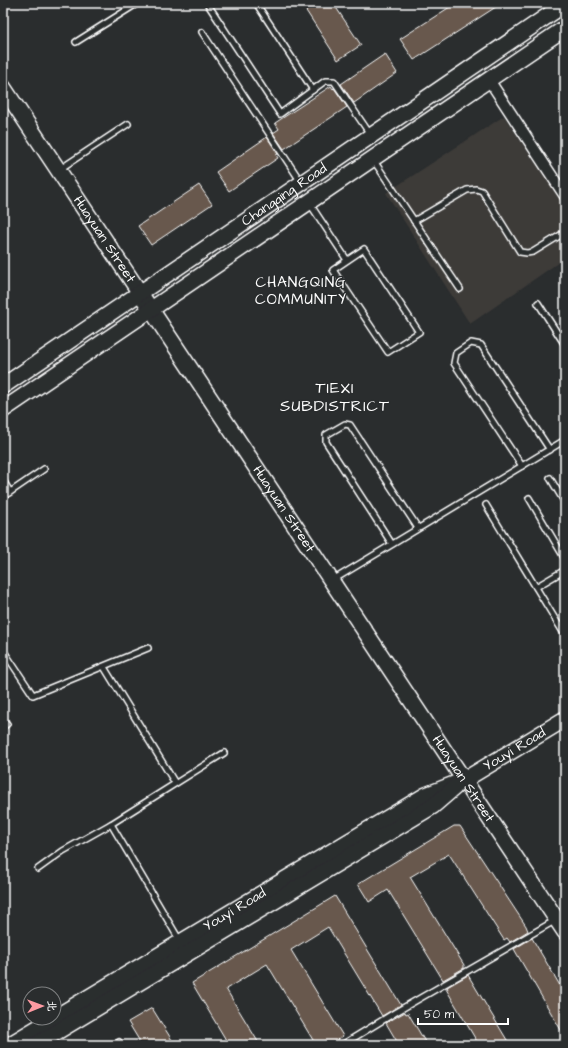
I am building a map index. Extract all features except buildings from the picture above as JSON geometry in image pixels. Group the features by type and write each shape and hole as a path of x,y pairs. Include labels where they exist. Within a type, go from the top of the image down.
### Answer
{"street":[{"name":"Changqing Road","path":"3,386 565,4"},
{"name":"Changqing Road","path":"3,410 565,28"},
{"path":"489,80 565,196"},
{"name":"Huayuan Street","path":"3,87 561,926"},
{"name":"Youyi Road","path":"35,1045 433,806 464,780 565,719"},
{"name":"Youyi Road","path":"9,1045 426,795 464,780"}],"lane":[{"path":"76,42 137,3"},
{"path":"207,3 280,114 325,81 334,81 372,136"},
{"path":"256,3 313,90"},
{"path":"202,32 302,183"},
{"path":"58,170 128,124"},
{"path":"372,159 460,289"},
{"path":"414,221 467,190 476,189 482,191 520,252 527,254 533,252 564,233"},
{"path":"308,203 347,260"},
{"path":"364,249 419,332 388,352 333,270 347,260 364,249"},
{"path":"538,303 565,345"},
{"path":"522,466 454,363 456,353 472,343 481,345 550,450"},
{"path":"392,544 326,442 326,435 345,424 350,425 418,528"},
{"path":"331,580 565,440"},
{"path":"3,497 44,469"},
{"path":"550,478 565,503"},
{"path":"3,480 10,492"},
{"path":"529,498 565,559"},
{"path":"486,505 563,632"},
{"path":"536,587 565,570"},
{"path":"3,650 33,695 148,648"},
{"path":"104,666 175,783"},
{"path":"3,719 7,724 3,727"},
{"path":"38,869 63,851 111,824 224,753"},
{"path":"111,824 181,942"},
{"path":"342,1045 396,1012 561,926"}],"shaded area":[{"path":"504,116 565,207 565,258 470,324 386,193"}],"district":[{"name":"CHANGQING COMMUNITY","path":"301,290"},
{"name":"TIEXI SUBDISTRICT","path":"335,397"}]}
